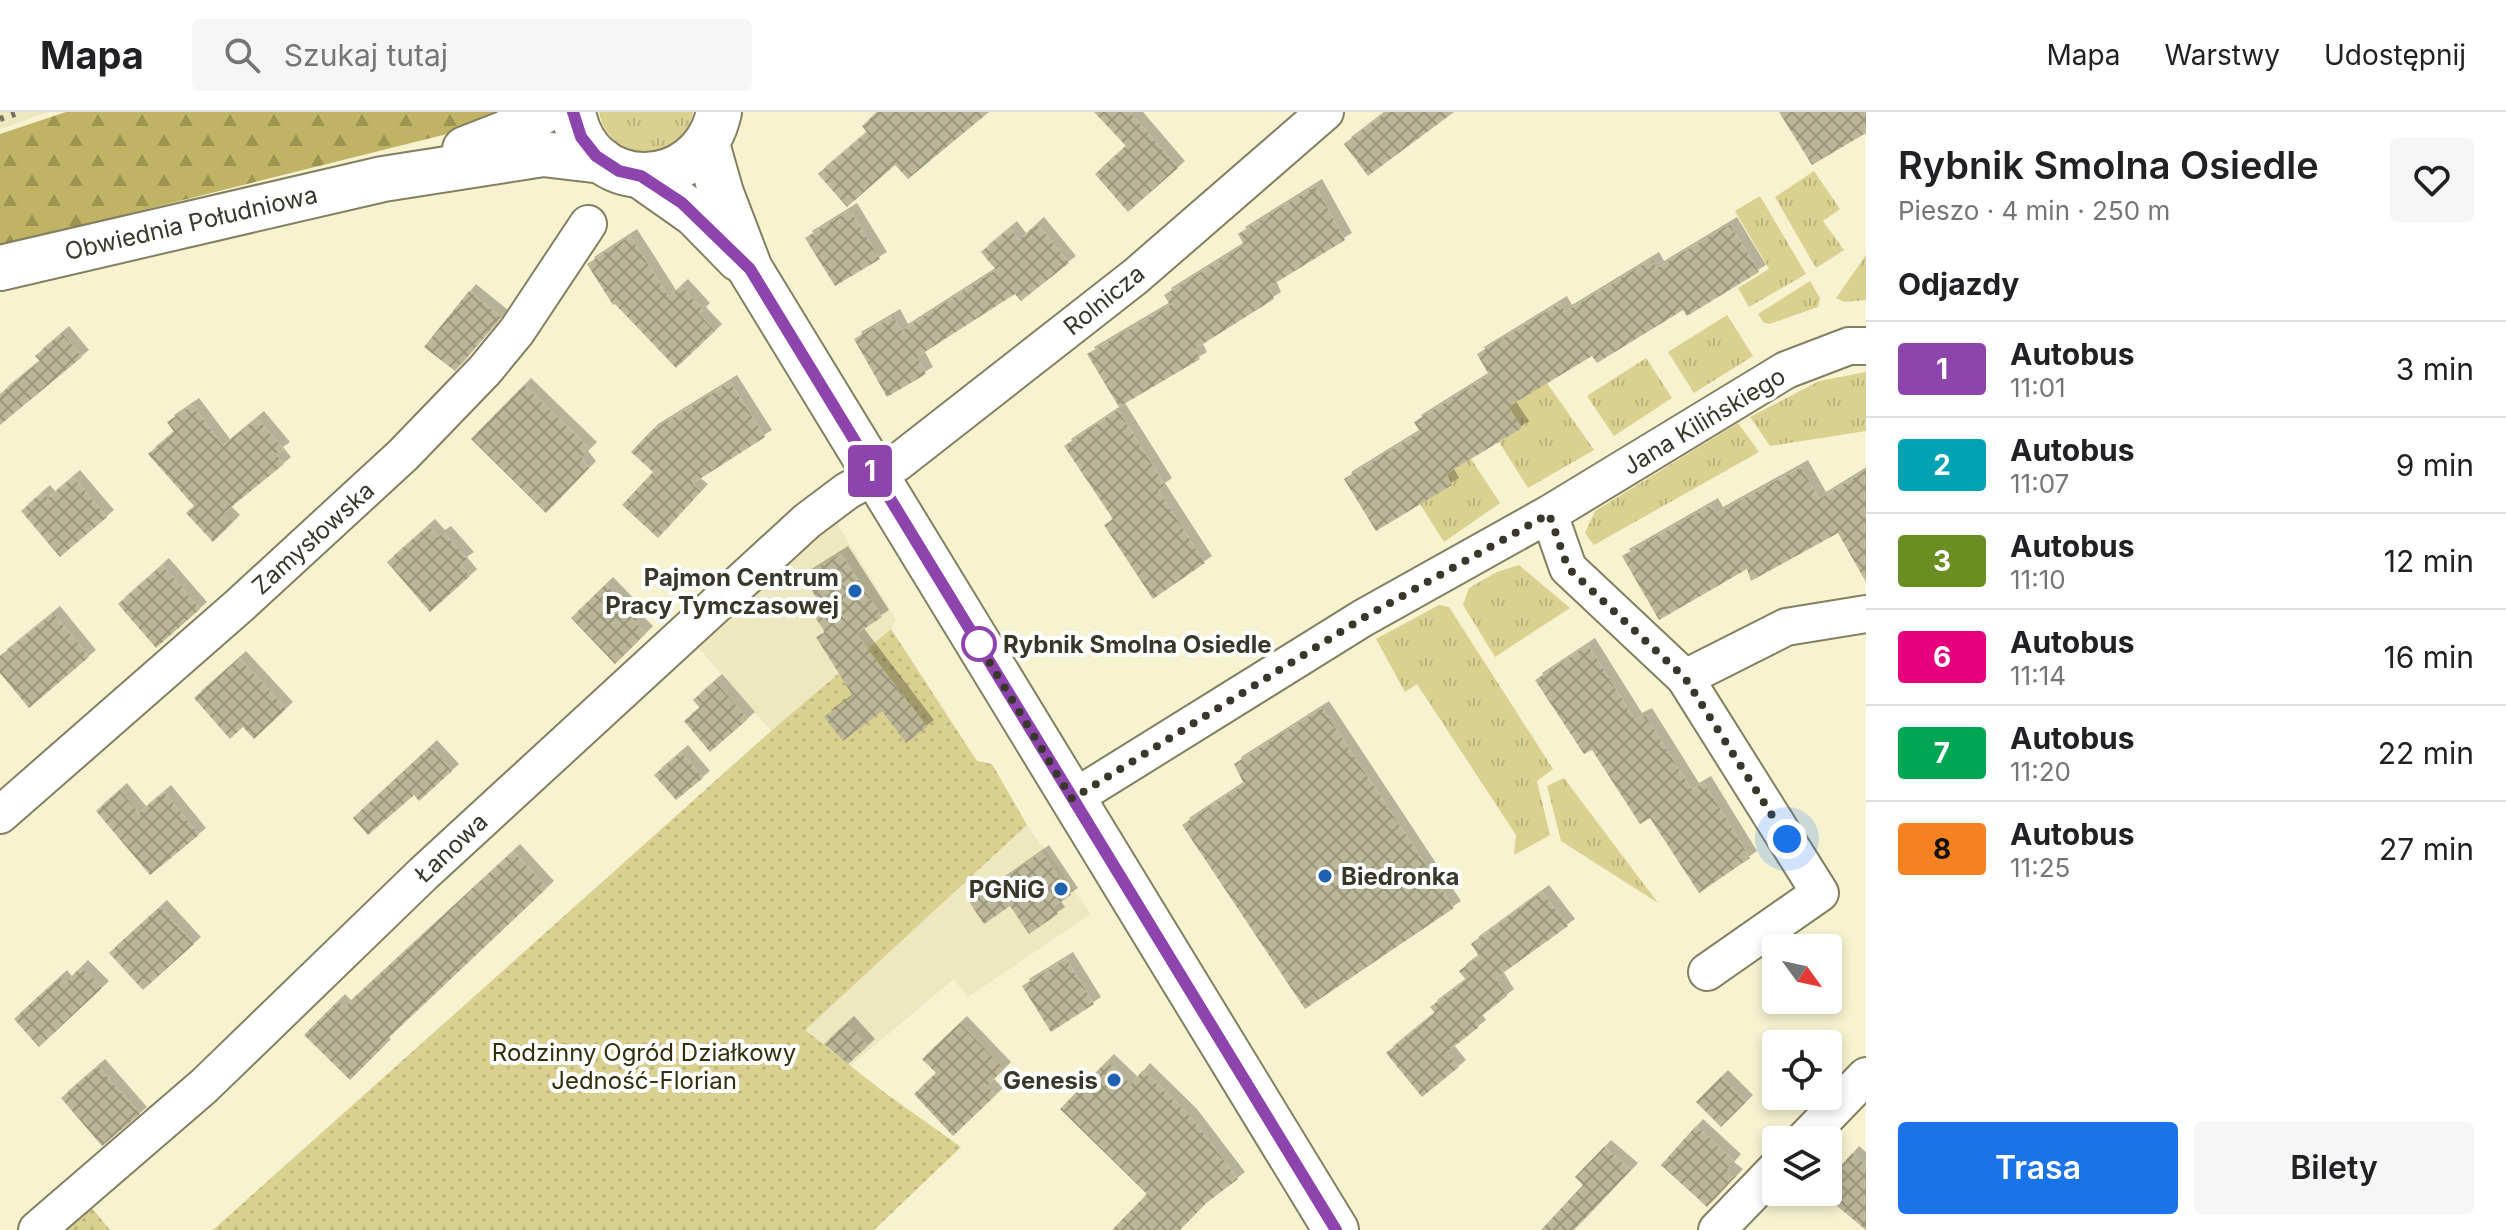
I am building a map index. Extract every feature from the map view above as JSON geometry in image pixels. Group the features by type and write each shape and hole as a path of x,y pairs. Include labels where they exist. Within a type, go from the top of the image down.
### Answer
{"main road":[{"name":"Obwiednia Południowa","path":"383,179 489,141 542,112"},
{"path":"573,112 581,137 621,168 695,214 750,269"},
{"path":"621,168 658,175 676,169 692,159 713,128"},
{"path":"713,128 721,193 750,269 873,476 1336,1230"},
{"name":"Obwiednia Południowa","path":"0,268 383,179 518,156 553,154 621,168"}],"street":[{"name":"Rolnicza","path":"873,476 897,463 1136,276 1325,112"},
{"name":"Zamysłowska","path":"0,815 240,605 403,455 485,370 517,331 588,224"},
{"name":"Jana Kilińskiego","path":"1072,799 1363,618 1549,514 1786,370 1849,346 1866,346"},
{"name":"Łanowa","path":"37,1230 204,1086 423,874 784,541 847,491 873,476"},
{"path":"1549,514 1568,568 1685,678 1820,893 1707,972"},
{"path":"1685,678 1786,627 1866,614"},
{"path":"1818,1126 1866,1076"},
{"path":"1717,1230 1762,1183"}],"shaded area":[{"path":"0,112 49,112 0,129"},
{"path":"834,519 896,619 891,629 771,731 693,641"},
{"path":"1027,825 1091,914 968,997 954,979 850,1066 804,1030"}],"green space":[{"path":"66,112 502,112 463,130 0,246 0,134"},
{"path":"599,112 693,112 686,129 676,141 662,149 646,151 630,149 616,142"},
{"path":"1814,171 1840,209 1823,221 1844,250 1816,268 1775,197"},
{"path":"1760,196 1806,274 1749,307 1738,288 1769,269 1735,211"},
{"path":"1866,255 1866,300 1844,302 1836,298"},
{"path":"1810,281 1820,298 1818,307 1769,324 1763,322 1758,314"},
{"path":"1727,315 1753,356 1694,393 1668,352"},
{"path":"1646,358 1672,398 1614,436 1587,396"},
{"path":"1866,372 1866,431 1770,446 1750,417 1819,381"},
{"path":"1547,383 1594,450 1528,488 1499,442 1521,428 1508,407"},
{"path":"1738,423 1759,452 1594,545 1585,533 1595,511"},
{"path":"1471,459 1500,503 1444,542 1420,504 1452,485 1446,474"},
{"path":"1519,565 1570,608 1495,657 1463,605 1469,588 1497,572"},
{"path":"1439,605 1449,607 1553,769 1537,781 1550,835 1514,855 1516,835 1417,684 1405,692 1376,639"},
{"name":"Rodzinny Ogród Działkowy Jedność-Florian","path":"891,629 977,761 992,764 1027,825 805,1030 961,1147 874,1230 213,1230 771,731"},
{"path":"1564,778 1658,903 1561,841 1547,786"},
{"path":"88,1203 110,1230 56,1230"}],"building":[{"path":"877,112 989,112 908,179 895,165 847,207 818,174 867,132 862,126"},
{"path":"1094,112 1130,112 1178,168 1128,212 1095,174 1126,146"},
{"path":"1386,112 1454,112 1368,176 1344,144"},
{"path":"1779,112 1866,112 1866,133 1812,165"},
{"path":"1315,186 1345,240 1269,287 1274,299 1195,349 1200,359 1119,407 1087,354 1170,305 1164,295 1244,245 1238,234"},
{"path":"850,210 880,259 835,286 805,238"},
{"path":"1037,224 1069,263 1021,301 1015,294 917,357 926,374 887,397 854,339 893,316 901,331 996,270 981,252 1010,228 1019,240"},
{"path":"1730,224 1759,272 1687,316 1683,310 1597,363 1592,356 1508,407 1522,428 1446,474 1452,485 1376,531 1344,479 1420,432 1414,422 1489,375 1477,354 1560,303 1565,312 1652,259 1657,268"},
{"path":"630,236 669,297 681,286 703,310 699,314 715,331 676,368 613,305 587,264"},
{"path":"469,291 501,317 455,371 424,347"},
{"path":"62,333 82,357 0,425 0,394 40,361 35,356"},
{"path":"730,382 765,437 692,484 701,491 658,538 622,505 653,472 631,452 651,431"},
{"path":"524,385 590,449 581,458 589,468 546,513 471,439"},
{"path":"192,405 223,446 257,418 283,449 276,454 284,464 224,513 233,522 213,542 186,513 194,506 148,454 174,432 167,422"},
{"path":"1118,410 1165,485 1158,490 1205,563 1153,599 1104,525 1113,519 1064,446"},
{"path":"1801,467 1819,499 1866,470 1866,582 1838,533 1751,581 1747,569 1659,620 1622,556 1711,505 1716,514"},
{"path":"73,477 107,517 60,557 21,511 43,492 48,498"},
{"path":"428,526 438,537 444,533 467,559 460,564 470,576 430,612 387,562"},
{"path":"841,553 882,617 856,634 927,727 906,743 882,711 843,741 824,717 853,696 816,637 825,632 808,607 818,600 803,577"},
{"path":"162,565 200,609 156,648 118,604"},
{"path":"606,584 639,618 635,622 646,633 615,664 571,618"},
{"path":"53,613 89,657 29,708 0,673 0,656"},
{"path":"1588,645 1635,720 1645,715 1692,790 1704,783 1750,858 1699,893 1650,818 1640,824 1592,750 1584,754 1535,680"},
{"path":"239,658 286,709 254,739 243,727 230,739 194,698"},
{"path":"715,681 748,719 710,752 684,721 700,708 693,700"},
{"name":"Biedronka","path":"1322,708 1454,908 1305,1009 1182,825 1244,784 1234,764"},
{"path":"430,747 452,771 419,801 414,795 368,835 353,818"},
{"path":"681,752 703,778 676,800 654,775"},
{"path":"120,790 139,813 164,792 199,835 150,875 96,811"},
{"path":"513,851 547,888 382,1044 384,1046 350,1080 304,1035 338,1001 344,1007"},
{"path":"1042,852 1071,895 1053,907 1058,914 1029,934 1010,906 984,924 970,903"},
{"path":"1542,892 1568,926 1496,978 1507,996 1475,1021 1479,1027 1447,1052 1459,1067 1422,1097 1386,1053 1435,1013 1430,1007 1466,980 1459,971 1479,956 1471,944"},
{"path":"160,907 194,944 143,990 109,953"},
{"path":"1066,959 1094,1004 1051,1032 1022,986"},
{"path":"81,967 102,988 39,1047 14,1019 60,977 65,983"},
{"path":"847,1023 868,1046 848,1064 824,1044"},
{"path":"960,1023 1004,1069 987,1086 996,1095 953,1136 914,1094 936,1073 922,1059"},
{"path":"1107,1061 1131,1084 1143,1070 1190,1116 1238,1179 1205,1204 1180,1230 1112,1230 1147,1194 1060,1109"},
{"path":"98,1066 140,1114 102,1146 61,1098"},
{"path":"1721,1077 1746,1102 1721,1127 1696,1102"},
{"path":"1696,1126 1734,1161 1727,1169 1736,1176 1707,1207 1661,1165"},
{"path":"1604,1147 1631,1170 1574,1230 1541,1230 1583,1185 1575,1177"},
{"path":"1852,1153 1866,1165 1866,1230 1837,1206 1842,1206 1842,1165"}],"railway":[{"path":"0,119 21,112"}],"bus line":[{"name":"1","path":"573,112 581,137 596,156 619,171 641,176 682,203 750,269 873,476 1336,1230"}],"place":[{"name":"Pajmon Centrum Pracy Tymczasowej","path":"855,591"},
{"name":"Rybnik Smolna Osiedle","path":"979,644"},
{"name":"Biedronka","path":"1325,876"},
{"name":"PGNiG","path":"1061,889"},
{"name":"Genesis","path":"1114,1080"}],"route":[{"path":"979,644 973,635 1072,799 1363,618 1549,514 1568,568 1685,678 1787,839"}]}
